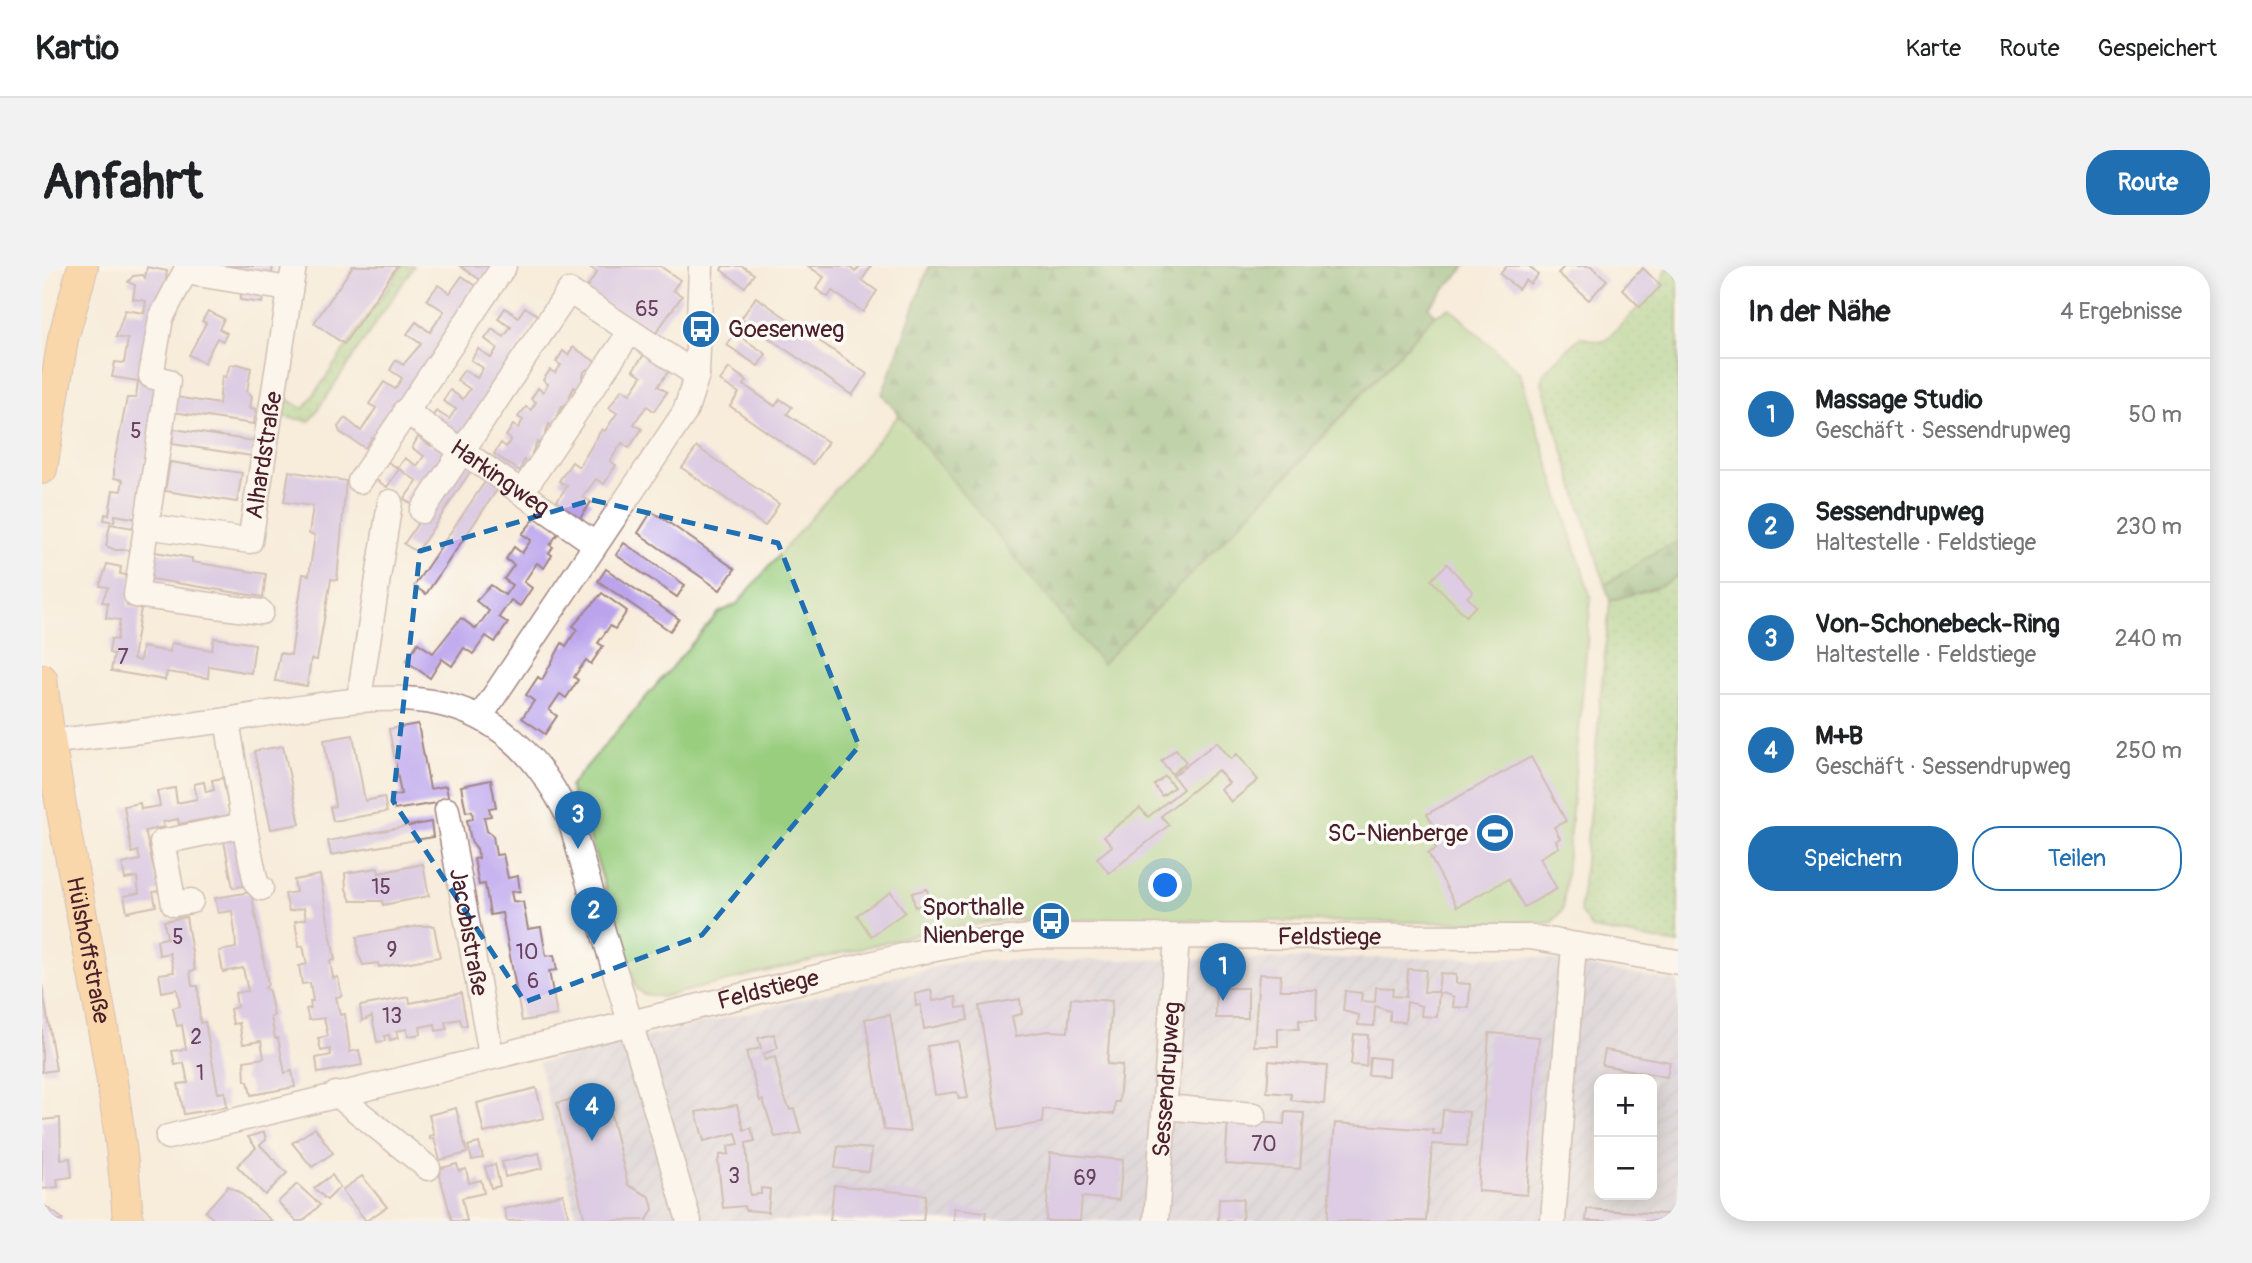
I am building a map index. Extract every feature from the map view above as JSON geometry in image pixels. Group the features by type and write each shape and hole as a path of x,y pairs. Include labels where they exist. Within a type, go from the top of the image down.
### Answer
{"main road":[{"path":"42,469 63,339 83,266"},
{"name":"Hülshoffstraße","path":"42,679 46,743 111,1080 128,1221"}],"street":[{"path":"360,481 504,266"},
{"path":"480,717 685,412 697,375 701,266"},
{"path":"261,612 136,595 168,381 151,376 161,318 185,272 292,278"},
{"name":"Alhardstraße","path":"146,526 250,541 292,278"},
{"path":"422,511 569,291 697,375"},
{"path":"522,492 630,332"},
{"name":"Harkingweg","path":"405,411 595,544"},
{"path":"359,698 390,502"},
{"path":"46,743 227,720 359,698 419,698 449,705 480,717 510,739 536,764 558,795 570,820 689,1221"},
{"path":"227,720 244,825 256,883 261,888"},
{"name":"Jacobistraße","path":"447,810 491,1055"},
{"path":"191,901 174,904 162,842 244,825"},
{"name":"Feldstiege","path":"168,1137 491,1055 966,943 1040,936 1530,937 1678,962"},
{"name":"Sessendrupweg","path":"1156,1221 1177,938"},
{"path":"1553,1221 1574,945"},
{"path":"336,1094 428,1168"},
{"path":"1165,1107 1254,1115"}],"highlighted area":[{"path":"592,500 778,543 859,746 702,935 525,1002 393,801 420,551"}],"shaded area":[{"path":"1534,957 1678,982 1678,1221 578,1221 539,1063 961,961"}],"green space":[{"path":"402,266 414,266 310,421 283,417 286,398 304,409"},
{"path":"929,266 1466,266 1428,307 1435,314 1288,474 1102,665 882,394"},
{"path":"1668,266 1678,266 1678,542 1605,585 1542,383 1544,372 1580,337 1601,342 1606,340 1660,286"},
{"path":"1450,308 1520,373 1591,598 1563,909 1552,923 1008,919 927,932 662,997 643,994 636,988 585,822 569,787 718,613 737,604 899,415 1102,664 1290,473 1435,315"},
{"path":"1678,542 1678,574 1654,588 1610,601 1605,585 1657,551"},
{"path":"1678,574 1678,944 1592,929 1580,912 1610,601 1654,588"}],"building":[{"path":"213,266 273,266 271,277"},
{"path":"353,266 397,266 344,344 314,323"},
{"path":"460,266 492,266 482,281"},
{"path":"588,266 660,266 680,280 673,290 682,296 653,337 585,290 597,272"},
{"path":"723,266 742,266 754,274 745,287 721,270"},
{"path":"808,266 849,266 855,272 860,266 871,266 862,280 877,291 863,312 832,291 828,297 816,289 824,277"},
{"path":"1507,266 1529,266 1538,275 1530,284 1526,280 1518,289 1500,274"},
{"path":"1565,266 1591,266 1607,280 1589,300 1558,273"},
{"path":"147,267 167,271 162,304 155,303 142,381 159,384 138,519 115,515 114,522 104,520 105,514 109,515 113,490 121,491 123,480 114,478 114,463 127,398 136,398 138,381 112,377 115,362 124,363 128,339 116,337 125,310 144,313 146,301 133,299 135,285 128,282 133,276 143,275 145,278"},
{"path":"1643,268 1661,286 1640,307 1622,289"},
{"path":"462,276 479,288 377,442 372,438 365,448 340,432 338,427 345,418 361,431 376,408 369,404 384,382 395,389 402,378 390,370 396,360 403,365 421,344 407,334 416,322 430,332 444,311 427,300 438,285 450,293"},
{"path":"243,284 265,287 262,303 240,300"},
{"path":"756,297 867,374 852,395 741,319"},
{"path":"525,307 539,316 460,441 430,421 436,411 449,419 456,409 443,401 450,390 463,399 470,389 457,380 464,370 477,378 483,368 471,360 478,349 491,358 497,348 485,339 492,329 504,337 511,327 498,319 505,308 518,317"},
{"path":"208,311 224,319 219,329 227,333 223,341 217,338 204,363 189,355 206,323 202,321"},
{"path":"735,333 766,354 758,366 727,345"},
{"path":"573,347 599,364 592,373 587,369 584,372 582,379 586,382 580,391 574,387 569,397 574,400 568,409 562,406 557,416 561,419 555,428 549,424 545,434 549,437 543,446 537,442 532,453 536,456 531,465 524,460 520,471 494,454 501,443 506,447 511,439 506,436 513,425 518,428 523,420 518,417 526,407 531,410 536,402 531,399 538,388 543,392 548,384 543,380 550,370 555,373 561,365 556,362 563,351 568,355"},
{"path":"646,352 671,368 658,386 667,392 654,411 647,406 640,415 634,424 642,429 629,448 622,443 610,461 616,465 604,484 596,479 583,497 591,502 578,521 554,505 567,486 559,481 572,462 579,467 602,429 605,431 617,413 609,408 622,389 630,394 642,376 633,370"},
{"path":"238,364 251,368 247,392 252,396 250,408 256,409 254,424 166,411 176,397 219,404 222,376 226,377 230,365"},
{"path":"729,368 747,381 744,385 775,406 780,399 792,407 787,414 828,442 813,464 730,406 739,393 720,381"},
{"path":"174,429 254,441 252,456 172,444"},
{"path":"438,436 452,445 432,474 436,477 416,507 404,499 417,481 398,468 405,458 417,466 424,456 412,448 418,437 431,446"},
{"path":"697,447 779,504 765,526 682,468"},
{"path":"462,458 474,466 417,552 404,544"},
{"path":"170,462 242,473 237,502 165,491"},
{"path":"388,462 399,469 387,487 375,479"},
{"path":"289,471 346,481 337,580 331,579 317,660 311,659 307,686 275,681 280,653 291,655 303,574 309,575 315,535 309,534 313,506 284,502"},
{"path":"489,476 501,484 426,594 414,586"},
{"path":"652,511 735,569 720,590 638,533"},
{"path":"536,517 558,533 550,545 553,547 549,553 552,555 544,568 537,563 524,582 532,588 520,606 511,600 499,617 508,623 495,642 486,636 473,654 464,648 452,666 442,659 430,678 406,661 418,643 433,653 461,618 476,629 489,611 476,601 491,585 505,595 512,585 504,579 514,565 506,559 514,547 522,553 531,540 522,534"},
{"path":"110,524 134,528 130,550 115,550 106,546"},
{"path":"624,543 685,585 677,597 616,555"},
{"path":"155,552 192,558 192,562 266,574 263,597 151,579"},
{"path":"107,564 121,567 120,574 132,576 127,606 141,608 133,659 140,661 142,647 170,652 171,643 212,650 214,638 255,644 251,673 209,666 208,678 167,672 165,680 111,671 114,654 109,653 111,639 117,640 120,620 106,618 108,603 102,602 108,587 100,586"},
{"path":"1447,564 1473,592 1467,597 1476,606 1466,616 1431,580"},
{"path":"606,569 679,619 670,631 598,581"},
{"path":"602,593 627,611 615,629 610,626 598,643 603,646 591,664 586,660 574,677 578,680 566,698 560,694 549,710 557,716 545,734 522,718 534,701 526,695 538,677 542,680 562,643 566,646 577,629 573,626"},
{"path":"418,724 430,789 446,786 449,801 394,810 392,796 401,794 389,729"},
{"path":"353,735 365,801 384,797 387,812 333,821 330,807 335,806 324,740"},
{"path":"1217,742 1231,759 1237,754 1258,780 1231,802 1221,789 1229,783 1218,770 1161,816 1169,825 1109,873 1097,858 1112,846 1104,836 1140,808 1148,817 1183,789 1173,776"},
{"path":"283,746 300,824 271,829 254,751"},
{"path":"1176,749 1186,762 1172,774 1161,761"},
{"name":"SC-Nienberge","path":"1531,757 1566,821 1554,827 1560,838 1556,841 1559,847 1540,858 1557,889 1524,907 1508,879 1457,907 1428,853 1436,849 1432,842 1432,823 1427,814"},
{"path":"1165,776 1174,787 1162,796 1154,785"},
{"path":"223,778 230,815 179,824 178,819 163,822 164,827 145,831 159,891 153,892 156,906 127,912 124,896 139,893 137,877 125,879 122,864 140,860 138,851 132,853 124,806 140,803 141,809 160,806 157,791 175,788 177,803 197,799 194,784 204,782 206,792 214,790 212,780"},
{"path":"491,780 496,807 489,808 491,816 484,817 487,831 493,836 496,855 503,854 508,878 518,876 520,891 511,892 513,901 523,902 528,929 541,927 546,956 554,955 557,970 549,971 557,1015 522,1021 502,913 490,915 485,884 479,885 474,859 479,858 471,841 467,820 473,819 472,811 466,812 461,786"},
{"path":"431,822 433,837 331,855 328,841"},
{"path":"238,833 248,885 233,888 223,836"},
{"path":"423,864 429,896 383,905 382,901 351,901 346,889 345,873 378,868 379,873"},
{"path":"320,875 335,960 330,961 333,978 338,977 342,996 336,997 340,1015 345,1014 350,1052 359,1050 362,1065 318,1073 316,1058 331,1055 330,1049 321,1051 318,1038 328,1036 324,1018 309,1020 306,1009 311,1008 310,1001 313,1001 310,983 302,984 299,966 307,964 303,946 299,947 295,921 306,919 304,908 289,911 285,894 296,892 294,880"},
{"path":"927,889 930,904 915,907 912,893"},
{"path":"251,892 268,984 265,988 269,991 274,1016 271,1017 275,1038 278,1038 285,1073 292,1071 295,1087 251,1095 248,1081 245,1081 244,1061 264,1058 261,1041 243,1044 239,1023 233,1024 230,1009 237,1007 235,993 248,991 243,968 223,972 219,951 236,948 235,932 232,911 218,913 215,898"},
{"path":"891,892 905,912 871,936 857,915"},
{"path":"186,917 195,970 190,971 192,986 198,986 200,1023 205,1022 218,1093 225,1092 227,1107 184,1114 178,1084 188,1083 184,1063 175,1065 172,1051 186,1049 182,1025 177,1026 173,1008 180,1006 177,989 162,992 159,974 174,972 170,953 159,955 157,940 167,938 164,921"},
{"path":"419,926 434,926 440,957 379,967 378,963 363,965 358,953 357,937"},
{"path":"1408,969 1426,970 1424,992 1438,992 1440,973 1456,975 1456,983 1470,984 1469,1008 1453,1007 1454,997 1439,992 1437,1017 1421,1016 1422,1006 1407,1002 1405,1022 1390,1021 1390,1011 1375,1006 1374,1026 1358,1025 1359,1015 1343,1011 1345,991 1362,993 1361,1001 1375,1002 1376,987 1393,988 1392,996 1406,997"},
{"path":"1259,974 1281,975 1280,990 1317,990 1316,1021 1299,1020 1299,1029 1278,1028 1278,1046 1254,1046"},
{"path":"42,985 56,1070 42,1072"},
{"path":"1216,988 1248,988 1248,1018 1216,1018"},
{"path":"931,990 933,1001 956,997 957,1008 966,1007 968,1020 924,1029 921,1005 916,1006 915,994"},
{"path":"461,993 467,1025 462,1026 460,1019 445,1022 447,1029 436,1031 435,1024 420,1027 421,1034 408,1036 407,1029 396,1031 398,1038 390,1040 389,1035 384,1036 385,1041 377,1042 372,1016 362,1021 360,1006 409,997 410,1003"},
{"path":"1071,998 1112,1001 1107,1064 1122,1065 1119,1102 1115,1102 1114,1114 1043,1109 1042,1123 999,1130 979,1006 1020,999 1022,1014 1012,1016 1016,1036 1048,1031 1068,1032"},
{"path":"890,1015 910,1132 884,1130 865,1019"},
{"path":"1489,1033 1539,1037 1527,1195 1478,1191"},
{"path":"774,1034 778,1048 763,1054 765,1060 775,1057 783,1094 790,1110 794,1109 801,1133 775,1137 763,1100 760,1101 746,1052 761,1048 758,1038"},
{"path":"1354,1034 1368,1035 1366,1066 1351,1065"},
{"path":"958,1041 968,1098 959,1099 957,1092 935,1095 927,1046"},
{"path":"1605,1050 1670,1062 1667,1077 1602,1065"},
{"path":"1370,1057 1389,1059 1388,1076 1368,1075"},
{"path":"1269,1061 1327,1066 1324,1104 1291,1100 1291,1094 1267,1092"},
{"path":"536,1088 544,1118 484,1133 477,1103"},
{"path":"605,1091 628,1185 650,1197 653,1209 647,1220 585,1221 557,1103"},
{"path":"737,1105 744,1130 751,1128 755,1141 746,1143 750,1195 761,1194 761,1188 770,1189 768,1212 745,1210 744,1206 723,1208 718,1161 720,1155 729,1154 728,1146 739,1144 736,1133 704,1141 696,1112"},
{"path":"456,1108 467,1153 440,1160 434,1138 430,1139 429,1136 434,1135 429,1115"},
{"path":"1443,1110 1469,1112 1467,1146 1432,1144 1426,1221 1327,1221 1335,1123 1433,1130 1433,1134 1441,1134"},
{"path":"1285,1112 1304,1113 1300,1169 1225,1164 1228,1120 1284,1124"},
{"path":"60,1118 61,1159 70,1158 72,1177 57,1179 58,1187 42,1189 42,1120"},
{"path":"315,1128 333,1153 312,1167 292,1143"},
{"path":"264,1132 266,1140 260,1145 287,1173 265,1195 237,1166 256,1148 248,1137"},
{"path":"479,1143 483,1158 472,1160 468,1146"},
{"path":"838,1146 872,1149 869,1172 835,1168"},
{"path":"539,1153 543,1168 505,1177 502,1162"},
{"path":"1050,1153 1123,1160 1119,1200 1082,1197 1080,1221 1046,1221"},
{"path":"457,1164 459,1171 466,1169 469,1183 481,1180 484,1193 462,1198 467,1221 452,1221 440,1176 441,1168"},
{"path":"495,1164 500,1186 491,1188 485,1167"},
{"path":"332,1175 340,1187 327,1200 314,1188"},
{"path":"362,1176 387,1207 366,1221 342,1190"},
{"path":"297,1184 320,1205 303,1221 296,1221 278,1202"},
{"path":"834,1185 926,1195 923,1221 830,1221"},
{"path":"228,1186 239,1192 272,1221 216,1221 205,1212"},
{"path":"563,1194 569,1219 507,1221 504,1209"},
{"path":"1219,1198 1243,1199 1242,1221 1218,1221"},
{"path":"45,1206 63,1219 62,1221 42,1221"},
{"path":"954,1208 986,1212 985,1221 954,1221"},
{"path":"1587,1209 1678,1215 1678,1221 1586,1221"}],"place":[{"name":"Goesenweg","path":"701,329"},
{"name":"SC-Nienberge","path":"1495,833"},
{"name":"Von-Schonebeck-Ring","path":"578,849"},
{"name":"Sporthalle Nienberge","path":"1051,921"},
{"name":"Sessendrupweg","path":"594,945"},
{"name":"Massage Studio","path":"1223,1001"},
{"name":"M+B","path":"592,1141"}]}
